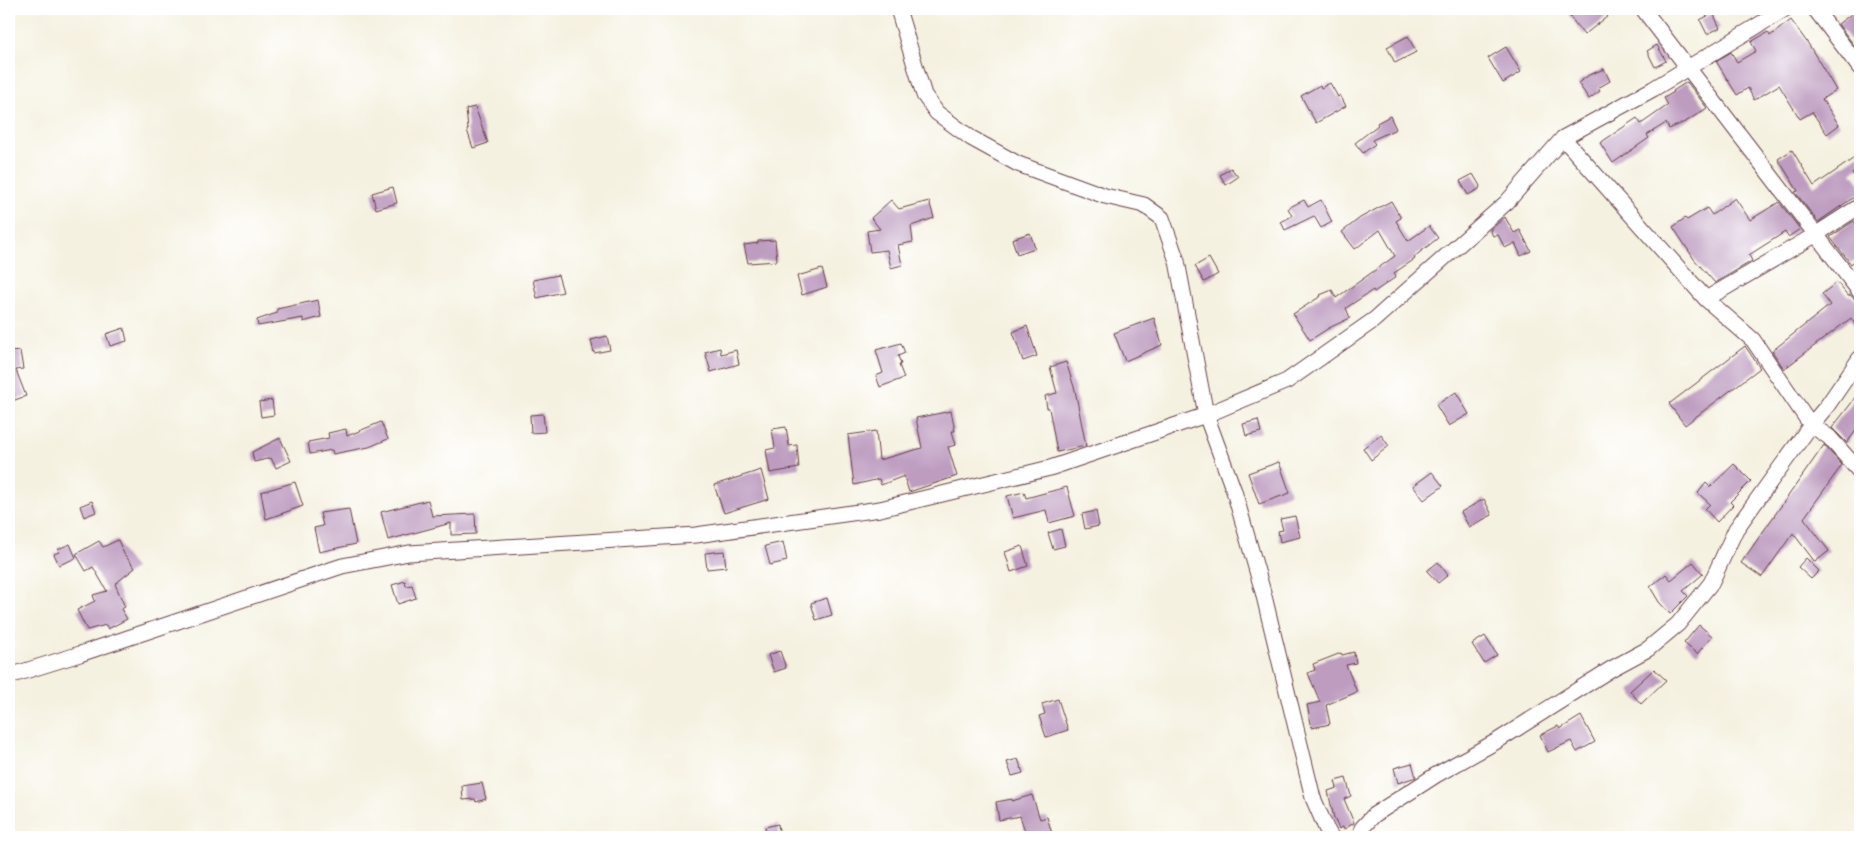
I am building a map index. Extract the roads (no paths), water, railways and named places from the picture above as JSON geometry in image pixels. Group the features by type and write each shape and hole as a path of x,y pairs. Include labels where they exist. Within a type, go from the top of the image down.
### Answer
{"street":[{"path":"898,9 924,95 936,113 971,138 1018,164 1105,196 1144,205 1162,218 1177,261 1206,415 1234,491 1263,592 1313,798 1332,837"},
{"path":"1643,9 1860,292"},
{"path":"9,676 342,566 408,553 696,535 880,509 1050,468 1206,415 1287,381 1374,320 1507,202 1563,138 1653,89 1785,9"},
{"path":"1815,9 1860,68"},
{"path":"1563,138 1706,299 1753,340 1811,425 1829,437 1860,472"},
{"path":"1706,299 1815,235 1860,206"},
{"path":"1360,837 1362,828 1374,815 1436,775 1497,742 1610,669 1648,649 1678,624 1711,583 1736,530 1860,358"}]}
